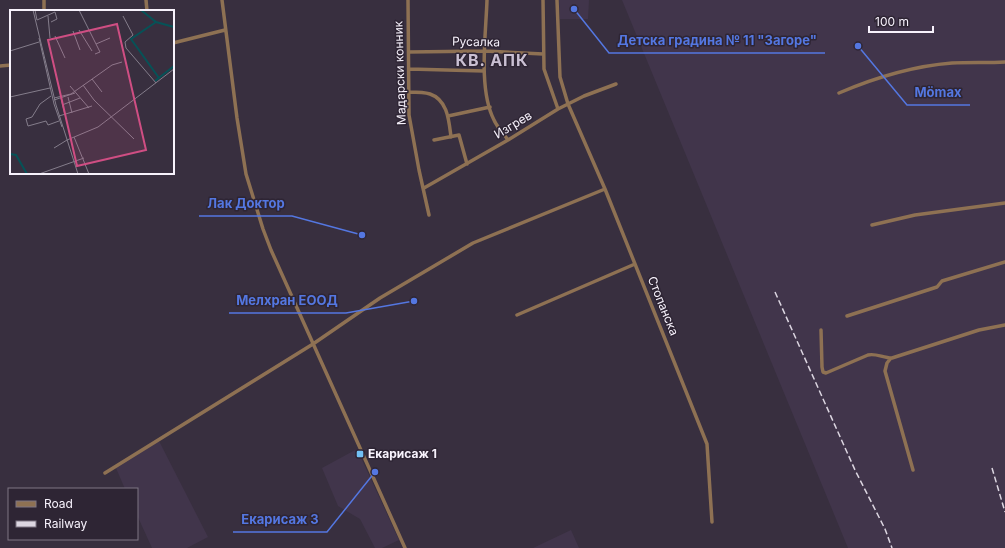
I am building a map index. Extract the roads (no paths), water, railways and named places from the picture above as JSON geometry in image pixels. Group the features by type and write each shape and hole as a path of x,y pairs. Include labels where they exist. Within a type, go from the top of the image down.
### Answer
{"street":[{"path":"146,0 147,10"},
{"path":"222,0 246,174 263,229 271,250 405,548"},
{"name":"Мадарски конник","path":"408,0 409,115 429,215"},
{"path":"487,0 484,71 486,94 494,120 508,140"},
{"path":"543,0 544,69 558,109"},
{"name":"Стопанска","path":"558,0 560,77 568,104 605,189 708,444 712,522"},
{"path":"174,43 225,30"},
{"name":"Русалка","path":"409,52 485,51 543,54"},
{"path":"839,93 858,86 930,66 954,63 1005,62"},
{"path":"0,66 10,65"},
{"path":"409,69 484,71"},
{"name":"Изгрев","path":"424,188 508,140 558,109 584,96 616,84"},
{"path":"409,92 431,94 438,98 448,116 451,137"},
{"path":"448,116 490,107"},
{"path":"434,140 459,135 467,164"},
{"path":"105,473 313,344 380,298 473,243 605,189"},
{"path":"872,225 915,215 1005,203"},
{"path":"847,316 937,287 942,281 1005,262"},
{"path":"517,315 635,264"},
{"path":"913,470 885,371 888,360 979,330 1005,324"},
{"path":"821,330 823,372 829,372 872,354 892,358"}],"railway":[{"path":"775,292 855,470 885,529 892,548"},
{"path":"992,468 1005,512"}],"place":[{"name":"Детска градина № 11 \"Загоре\"","path":"574,9"},
{"name":"Mömax","path":"858,46"},
{"name":"Лак Доктор","path":"362,235"},
{"name":"Мелхран ЕООД","path":"414,301"},
{"name":"Екарисаж 1","path":"360,454"},
{"name":"Екарисаж 3","path":"375,472"}],"district":[{"name":"КВ. АПК","path":"492,60"}]}
